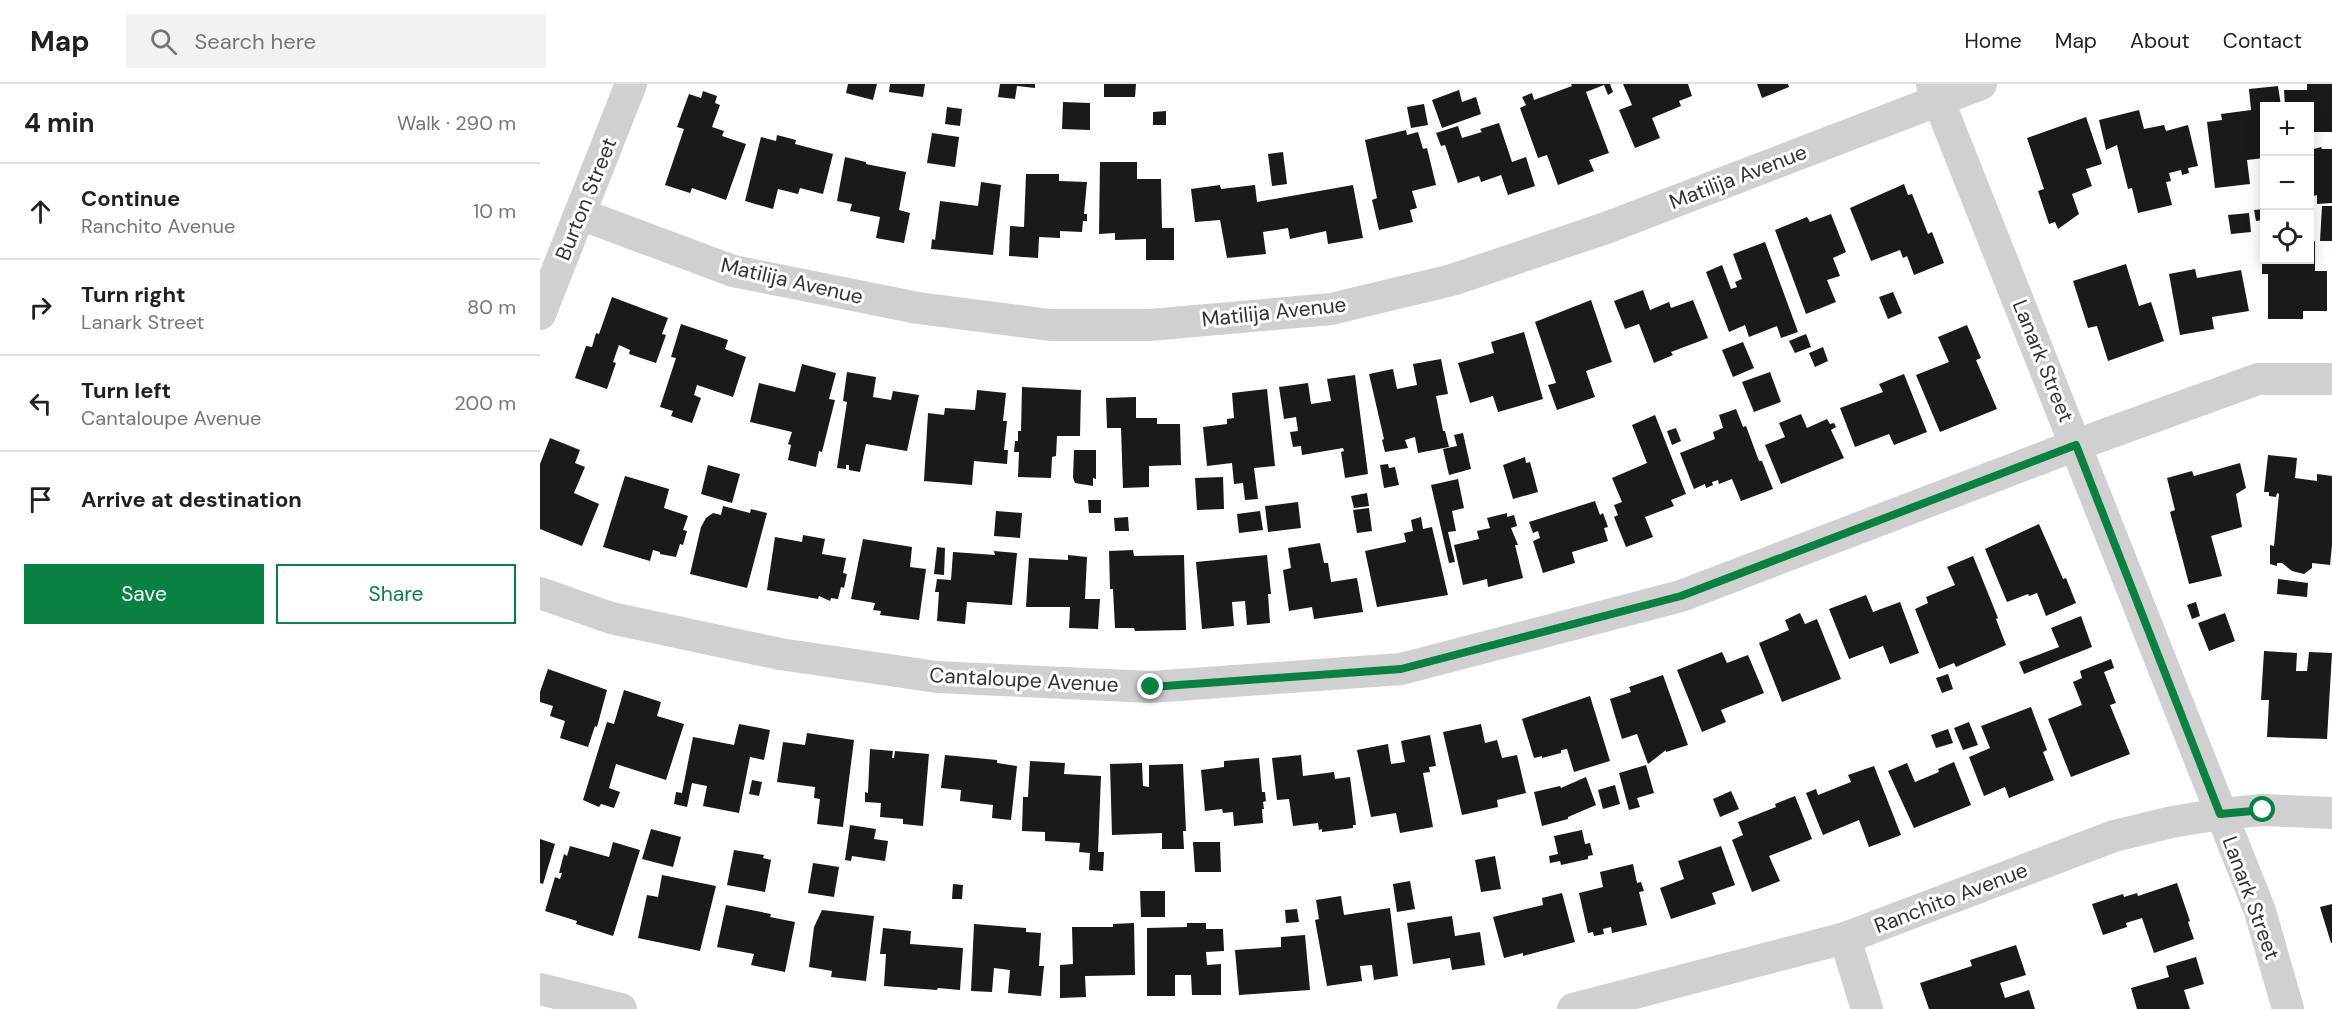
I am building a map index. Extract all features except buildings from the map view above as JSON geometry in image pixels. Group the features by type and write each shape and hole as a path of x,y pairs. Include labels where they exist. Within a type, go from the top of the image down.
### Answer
{"street":[{"name":"Burton Street","path":"540,314 631,84"},
{"name":"Matilija Avenue","path":"580,214 733,271 918,308 1050,325 1150,325 1331,309 1452,280 1606,228 1935,92 1981,84"},
{"name":"Lanark Street","path":"1935,92 2259,911 2288,1009"},
{"name":"Cantaloupe Avenue","path":"540,593 611,618 780,654 937,677 1151,687 1401,669 1681,596 2076,445 2258,379 2332,380"},
{"name":"Ranchito Avenue","path":"1573,1009 1845,938 2114,836 2172,822 2220,814 2263,810 2332,813"},
{"path":"1845,938 1867,1009"},
{"path":"540,989 621,1009"}],"route":[{"path":"1151,687 1401,669 1681,596 2076,445 2220,814 2263,810"}]}
